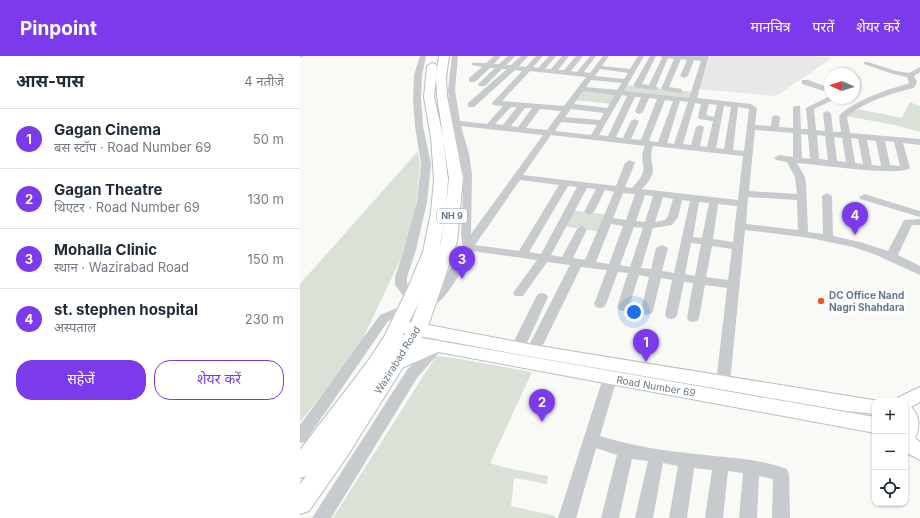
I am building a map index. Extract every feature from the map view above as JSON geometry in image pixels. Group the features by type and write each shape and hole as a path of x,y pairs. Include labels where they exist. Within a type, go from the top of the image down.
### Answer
{"highway":[{"name":"Wazirabad Road","path":"300,468 375,366 405,334 426,305 449,242 456,178 451,122 442,96 441,77 431,57"},
{"name":"Wazirabad Road","path":"300,504 338,451 395,365 405,334 409,303 431,252 438,212 441,180 437,138 429,97 431,57"}],"main road":[{"path":"405,334 441,340"},
{"name":"Road Number 69","path":"441,340 525,349 846,404 872,407"},
{"name":"Road Number 69","path":"441,340 610,378 872,424"},
{"path":"395,365 441,340"},
{"path":"911,419 920,394"},
{"path":"908,444 920,452"}],"street":[{"path":"455,56 451,79 451,122 465,156 467,169 467,216 465,236 468,248"},
{"path":"483,56 474,64 580,73 627,79"},
{"path":"472,80 498,56"},
{"path":"482,84 512,56"},
{"path":"471,105 525,56"},
{"path":"540,56 496,103 538,106 563,115 603,120"},
{"path":"540,70 553,56"},
{"path":"553,71 566,56"},
{"path":"566,72 580,56"},
{"path":"580,73 593,56"},
{"path":"426,305 439,295 468,248 517,177 606,56"},
{"path":"603,120 641,56"},
{"path":"653,56 637,86 650,88 677,99 693,96"},
{"path":"663,56 705,58 678,146"},
{"path":"650,88 666,56"},
{"path":"300,437 384,318 409,303 401,285 401,277 410,250 422,202 426,164 419,126 417,98 418,75 431,57"},
{"path":"600,304 630,223 638,192 648,174 649,168 646,154 647,142 663,93 679,57"},
{"path":"684,76 692,57"},
{"path":"866,63 895,73 910,75 920,70"},
{"path":"591,75 627,79"},
{"path":"591,75 627,79"},
{"path":"851,166 843,116 850,108 861,103 901,88 911,86 913,82 910,75"},
{"path":"611,138 632,94 627,79"},
{"path":"805,82 824,89"},
{"path":"632,94 646,96 663,93 693,96 706,101 735,104 752,108 752,127 723,383"},
{"path":"639,112 646,96"},
{"path":"662,144 677,99"},
{"path":"706,101 702,117 718,120"},
{"path":"810,108 824,101"},
{"path":"712,150 721,103"},
{"path":"490,125 509,104"},
{"path":"728,151 735,104"},
{"path":"506,127 524,105"},
{"path":"521,128 538,106"},
{"path":"797,108 797,131 793,160 800,177 803,234"},
{"path":"810,108 843,116"},
{"path":"810,108 815,162"},
{"path":"827,113 833,164"},
{"path":"451,122 521,128 563,115 603,120"},
{"path":"563,115 603,120"},
{"path":"775,129 776,117"},
{"path":"603,120 611,138"},
{"path":"626,140 635,121"},
{"path":"694,148 700,127"},
{"path":"752,127 880,140 920,142"},
{"path":"611,138 748,154"},
{"path":"862,138 868,168"},
{"path":"880,140 886,167"},
{"path":"779,158 868,168 883,169 886,167 902,169 904,168 898,141"},
{"path":"525,349 577,263 607,220 630,163"},
{"path":"517,177 714,201 801,197"},
{"path":"522,255 565,182"},
{"path":"519,293 544,258 584,184"},
{"path":"589,212 602,187"},
{"path":"623,308 659,194"},
{"path":"827,196 828,238"},
{"path":"607,220 649,226 663,224 670,220 678,197"},
{"path":"864,197 920,214"},
{"path":"671,315 695,199"},
{"path":"693,318 708,242 714,201"},
{"path":"891,257 908,222 920,222"},
{"path":"740,226 828,238 891,257 920,271"},
{"path":"577,263 582,229"},
{"path":"687,239 738,246"},
{"path":"468,248 734,285"},
{"path":"647,311 662,248"},
{"path":"525,349 542,297"},
{"path":"321,518 412,374 441,340"},
{"path":"567,518 610,378"},
{"path":"591,440 626,451 687,460 752,467 781,474 781,518"},
{"path":"610,518 626,451"},
{"path":"644,518 657,455"},
{"path":"678,518 687,460"},
{"path":"714,518 721,463"},
{"path":"748,518 752,467"}],"shaded area":[{"path":"710,56 813,56 832,58 776,96 699,89"},
{"path":"623,85 694,92 691,100 619,93"},
{"path":"581,89 619,93 613,104 573,100"},
{"path":"910,102 920,106 920,132 895,125 846,116 852,111 856,111 858,109 902,118"},
{"path":"418,151 420,166 416,207 405,250 358,349 300,422 300,284"},
{"path":"570,210 609,215 602,232 562,226"},
{"path":"436,356 532,372 490,463 502,467 548,476 547,484 514,478 511,506 555,516 555,518 333,518"}],"place":[{"name":"st. stephen hospital","path":"855,235"},
{"name":"Mohalla Clinic","path":"462,279"},
{"name":"DC Office Nand Nagri Shahdara","path":"821,301"},
{"name":"Gagan Cinema","path":"646,362"},
{"name":"Gagan Theatre","path":"542,422"}]}
